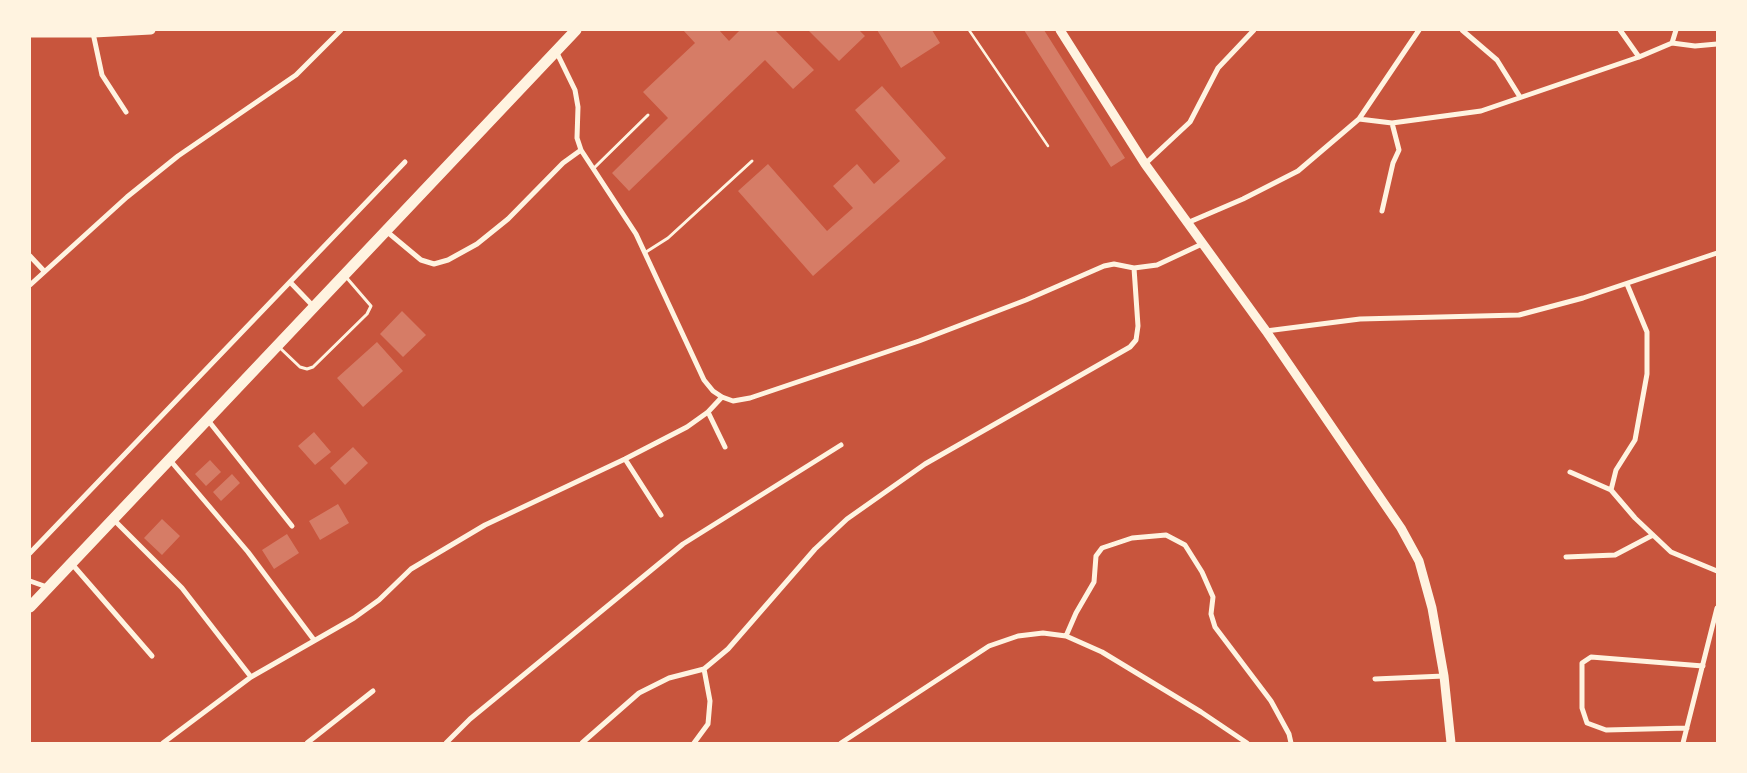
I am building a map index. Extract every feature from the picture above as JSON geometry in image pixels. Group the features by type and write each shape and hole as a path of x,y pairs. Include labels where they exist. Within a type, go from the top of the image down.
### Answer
{"main road":[{"path":"30,607 276,344 576,30"}],"street":[{"path":"30,33 151,30"},
{"path":"30,285 127,197 178,156 296,75 342,30"},
{"path":"1060,30 1145,164 1186,224 1266,331 1401,528 1420,561 1432,608 1444,676 1452,743"},
{"path":"1145,164 1190,122 1218,68 1254,30"},
{"path":"1186,224 1243,199 1298,171 1359,119 1419,30"},
{"path":"1462,30 1497,60 1520,97"},
{"path":"1620,30 1639,57"},
{"path":"1672,43 1676,30"},
{"path":"93,32 102,75 126,112"},
{"path":"1359,119 1392,123 1481,111 1639,57 1672,43 1695,46 1717,44"},
{"path":"556,51 575,90 578,106 577,138 581,150 646,252 704,380 713,391 722,397 733,400 750,398 909,344 1026,300 1104,266 1114,264 1134,268 1157,265 1202,244"},
{"path":"1382,211 1393,163 1399,150 1392,123"},
{"path":"385,230 421,260 434,264 448,260 477,244 508,219 563,163 581,150"},
{"path":"30,553 406,162"},
{"path":"1266,331 1360,319 1518,315 1627,284 1717,252"},
{"path":"30,256 44,272"},
{"path":"582,743 639,693 668,678 704,669 728,649 815,549 847,519 925,464 1130,347 1136,340 1138,326 1134,268"},
{"path":"290,282 313,306"},
{"path":"1611,490 1616,470 1635,440 1647,374 1647,332 1627,284"},
{"path":"163,743 251,677 354,618 379,600 411,569 477,530 687,427 708,412 722,397"},
{"path":"708,412 725,447"},
{"path":"207,419 292,526"},
{"path":"446,743 470,719 683,544 841,445"},
{"path":"170,459 248,552 314,640"},
{"path":"625,459 661,515"},
{"path":"1570,472 1611,490 1671,552 1717,571"},
{"path":"113,519 182,588 251,677"},
{"path":"1066,636 1076,613 1094,582 1096,556 1102,548 1132,538 1166,535 1185,545 1202,572 1213,598 1211,614 1215,627 1271,701 1290,734 1291,743"},
{"path":"1566,557 1615,555 1653,535"},
{"path":"71,563 152,656"},
{"path":"30,581 48,588"},
{"path":"1683,743 1717,608"},
{"path":"841,743 989,646 1018,636 1043,632 1066,636 1102,652 1201,712 1247,743"},
{"path":"1687,728 1606,730 1587,723 1582,708 1582,663 1591,657 1703,666"},
{"path":"694,743 708,724 710,701 704,669"},
{"path":"1375,679 1444,676"},
{"path":"307,743 373,691"}],"lane":[{"path":"593,169 648,115"},
{"path":"646,252 668,238 752,161"},
{"path":"276,344 300,367 306,369 314,367 367,314 371,306 368,300 343,274"}],"path":[{"path":"969,30 1048,146"}],"building":[{"path":"683,30 719,30 729,41 740,30 775,30 814,70 793,89 765,60 629,191 612,173 668,118 643,92 695,43"},
{"path":"808,30 859,30 865,36 839,61"},
{"path":"877,30 932,30 940,43 901,68"},
{"path":"1024,30 1044,30 1125,158 1111,167"},
{"path":"882,86 946,158 813,276 738,191 768,164 827,231 853,208 833,186 857,164 874,184 900,161 855,110"},
{"path":"402,311 426,335 403,357 380,334"},
{"path":"377,342 403,371 363,407 337,378"},
{"path":"314,432 331,452 315,465 298,446"},
{"path":"353,447 368,463 345,485 330,468"},
{"path":"210,460 221,472 206,486 195,474"},
{"path":"232,474 240,483 221,501 213,492"},
{"path":"338,504 349,523 320,540 309,521"},
{"path":"162,519 180,536 162,555 144,538"},
{"path":"287,534 299,553 274,569 262,550"}]}
